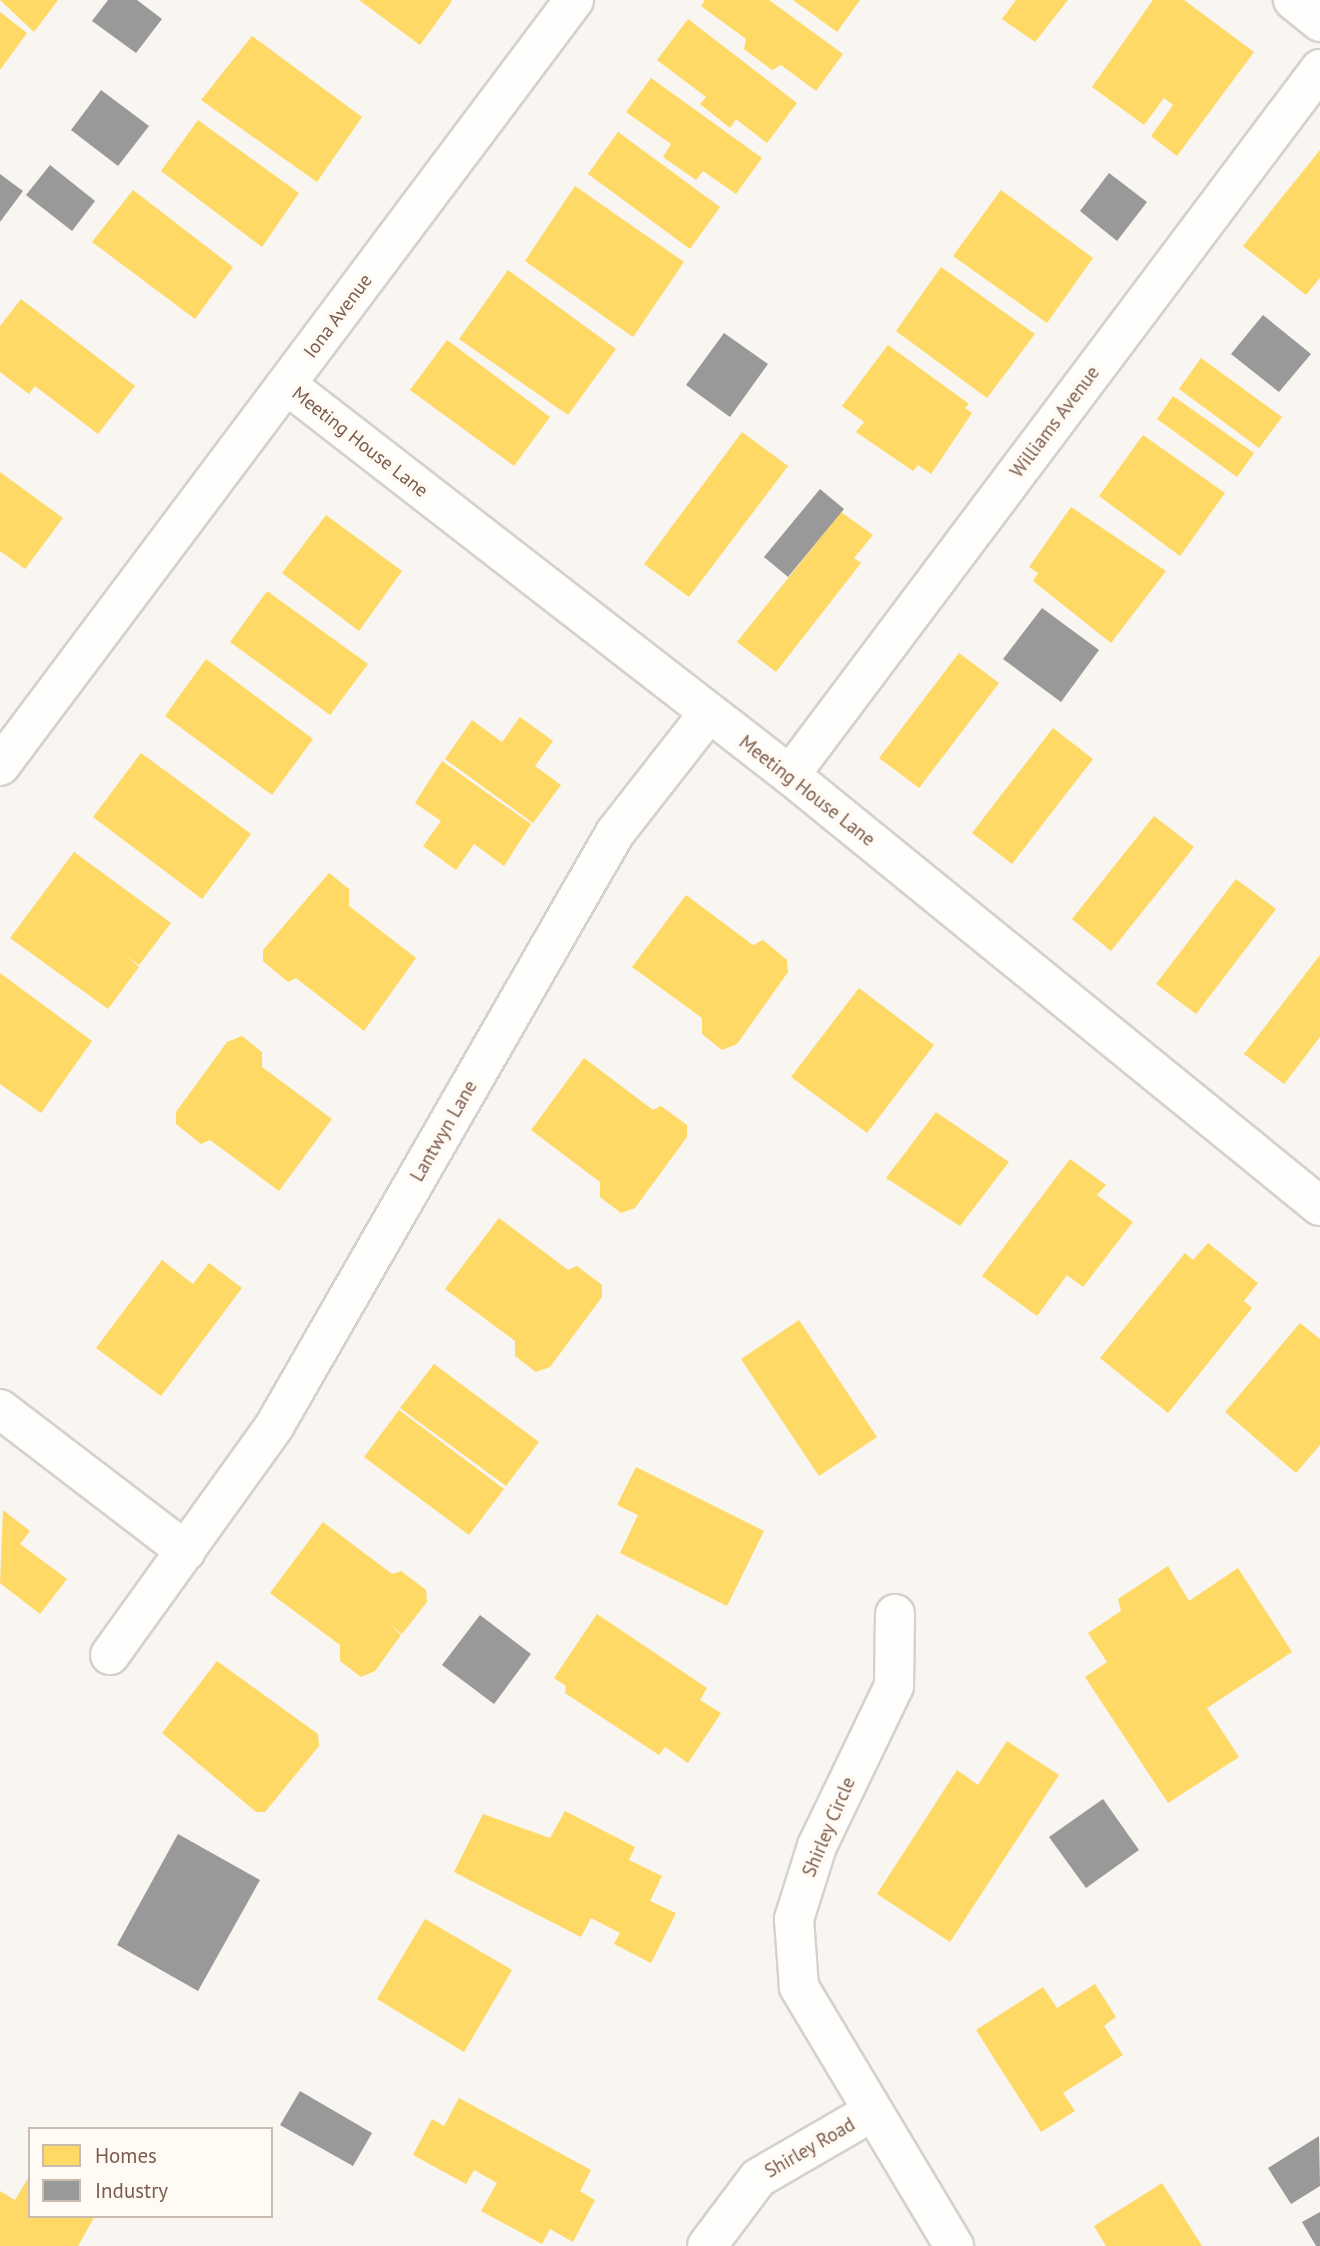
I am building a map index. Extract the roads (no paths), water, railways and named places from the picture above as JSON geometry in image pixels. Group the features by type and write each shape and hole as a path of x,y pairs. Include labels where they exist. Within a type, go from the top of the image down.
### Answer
{"street":[{"name":"Iona Avenue","path":"0,766 574,0"},
{"path":"1293,0 1320,22"},
{"name":"Williams Avenue","path":"790,775 1320,69"},
{"name":"Meeting House Lane","path":"287,385 790,775 1320,1206"},
{"name":"Lantwyn Lane","path":"110,1655 275,1425 615,833 708,714"},
{"path":"0,1409 186,1550"},
{"name":"Shirley Circle","path":"872,2112 799,1987 793,1919 817,1846 894,1686 895,1614"},
{"name":"Shirley Road","path":"706,2246 758,2178 872,2112 954,2246"}]}
